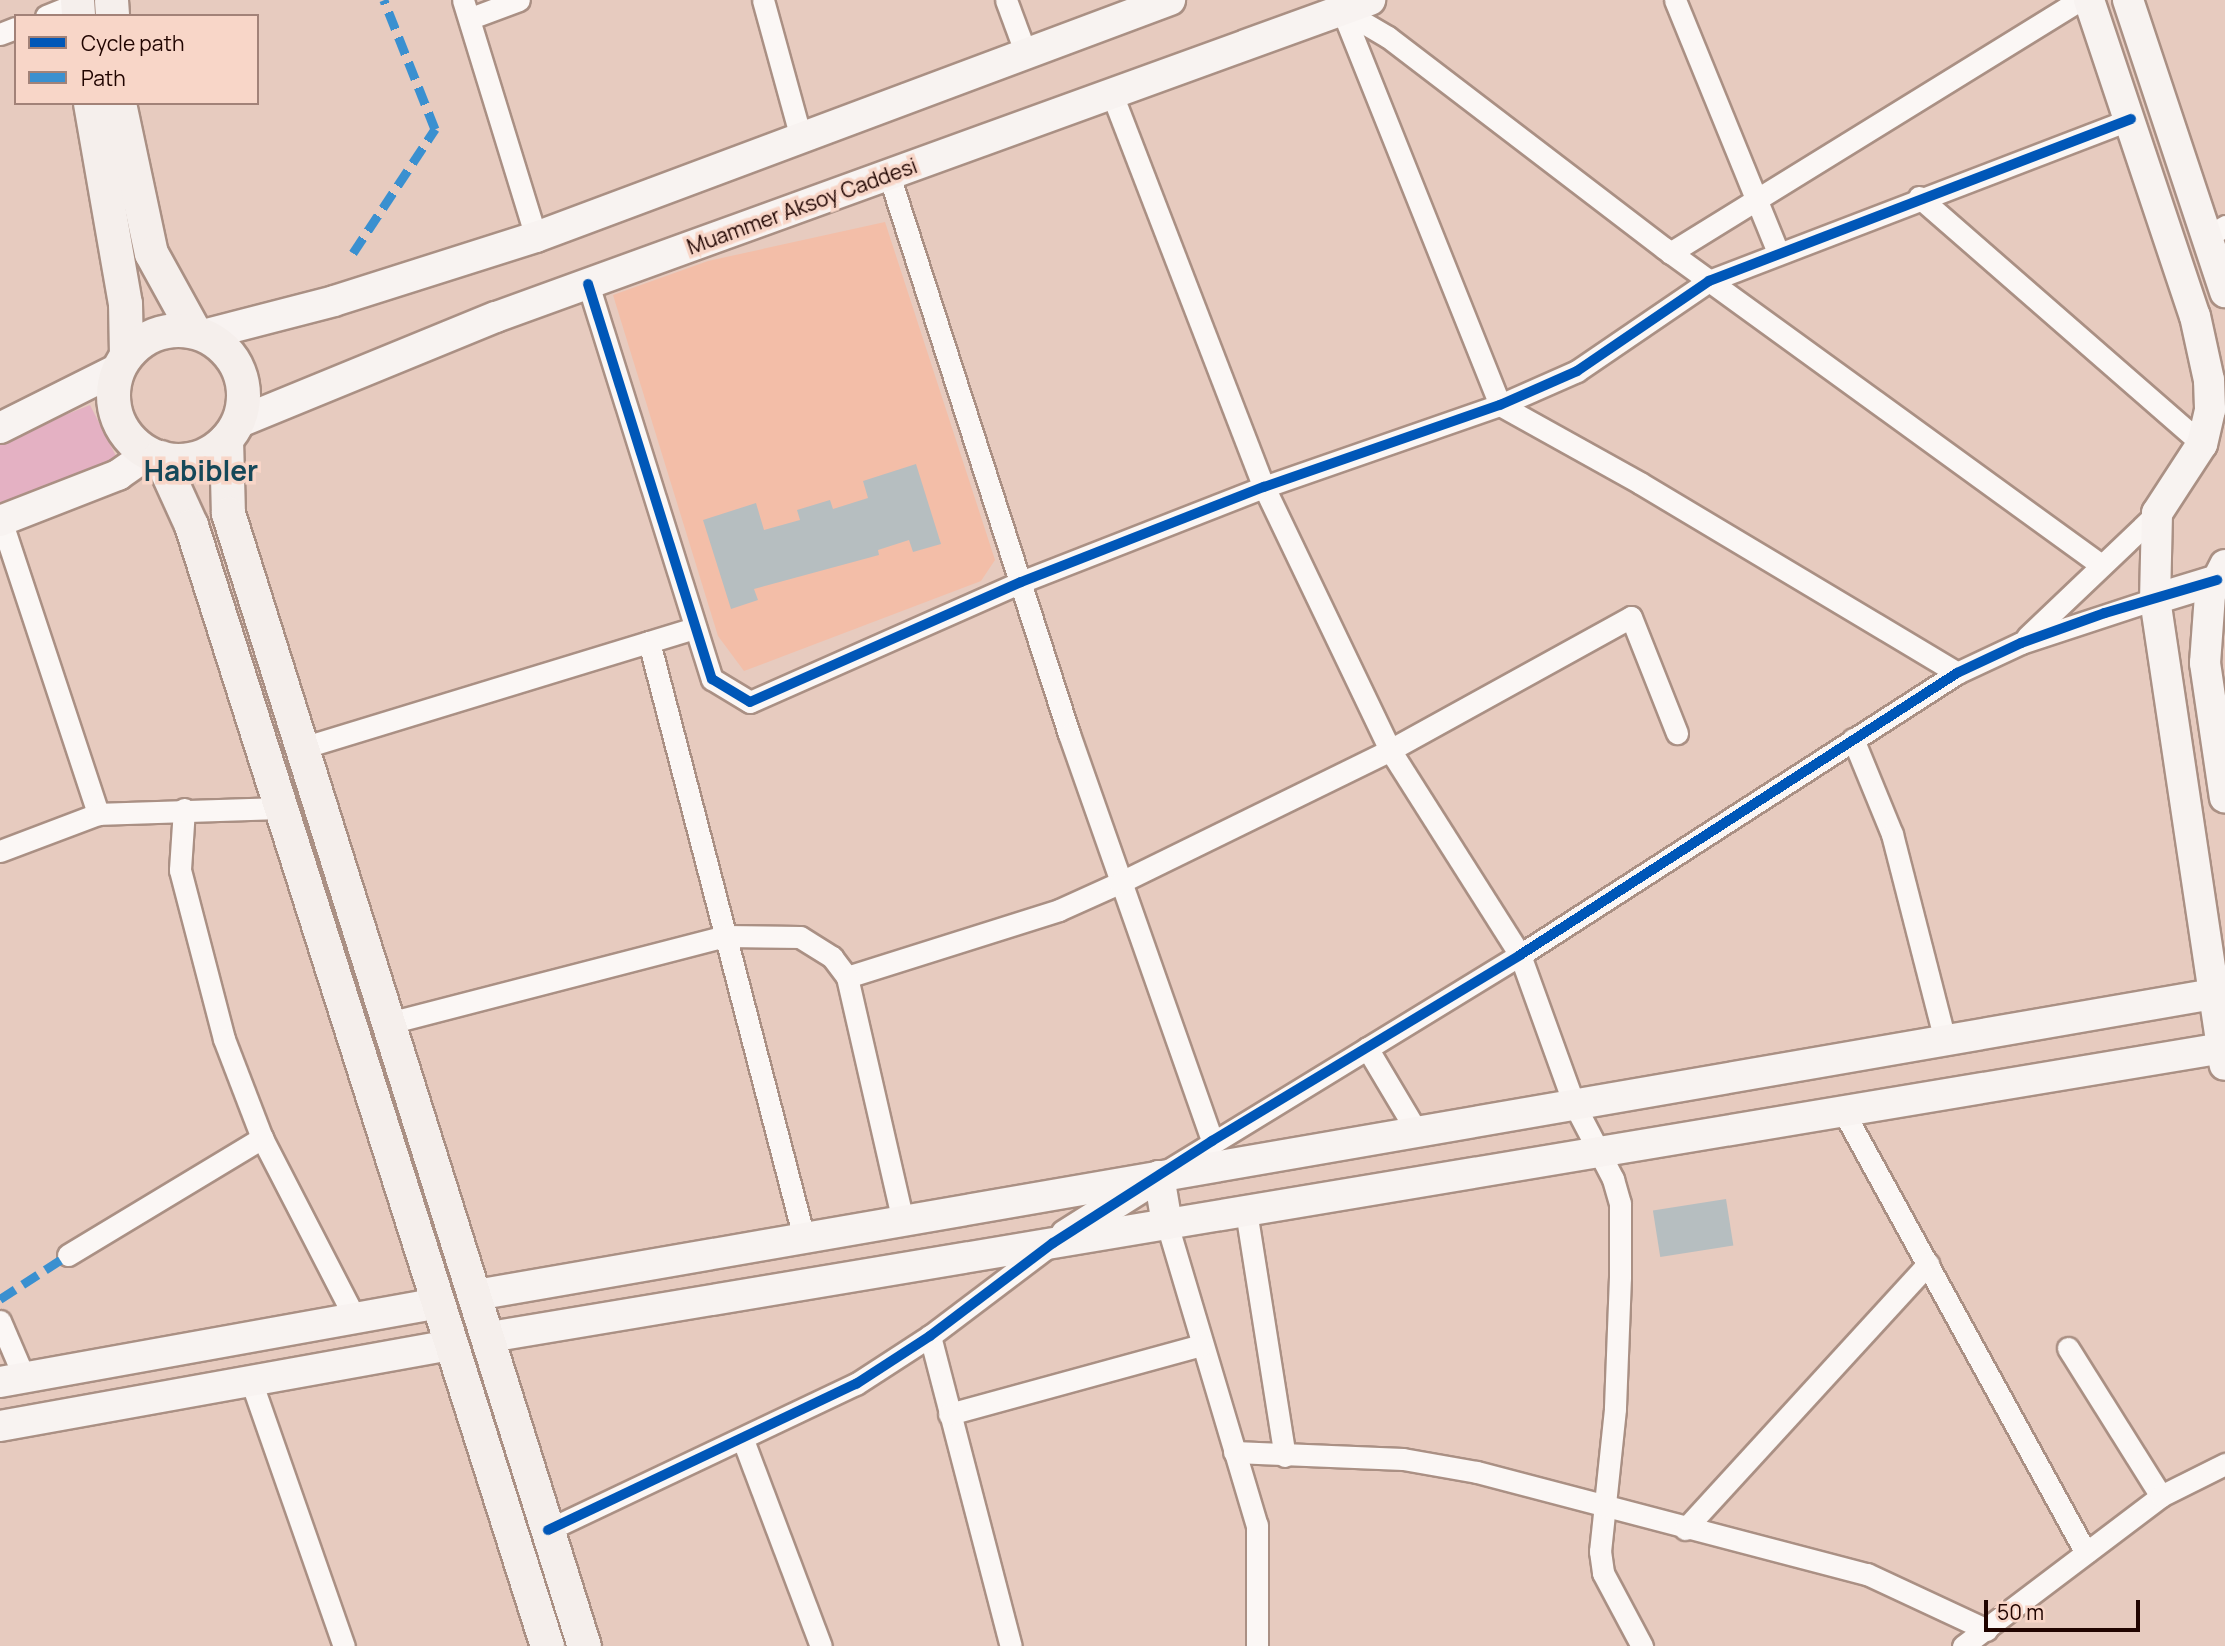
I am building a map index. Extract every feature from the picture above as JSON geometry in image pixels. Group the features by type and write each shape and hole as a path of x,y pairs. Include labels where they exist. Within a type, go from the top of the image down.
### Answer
{"main road":[{"path":"90,105 125,303 122,362 113,400 116,415 133,442 154,455 195,458 231,431"},
{"path":"119,105 151,253 198,333 227,351 237,367 243,405 231,431 228,513 490,1337 584,1646"},
{"path":"122,362 156,333 198,333"},
{"path":"154,455 191,526 278,808 547,1646"}],"street":[{"path":"519,0 467,9 536,237"},
{"path":"763,0 801,138"},
{"path":"1006,0 1026,54"},
{"path":"198,333 334,301 536,237 1170,0"},
{"name":"Muammer Aksoy Caddesi","path":"231,431 588,284 1370,0"},
{"path":"1675,0 1778,253"},
{"path":"1670,253 2080,0"},
{"path":"2021,643 2157,513 2214,440 2203,354 2131,119 2089,0"},
{"path":"2128,0 2217,231 2225,292"},
{"path":"52,14 77,6"},
{"path":"1342,10 1388,37 1670,253 2101,565"},
{"path":"1342,10 1500,405 1640,483 1956,673"},
{"path":"1112,94 1265,487 1390,750 1520,955 1574,1104 1599,1151 1620,1203 1622,1239 1615,1409 1600,1551 1603,1573 1642,1646"},
{"path":"588,284 712,679 750,702 1021,582 1265,487 1500,405 1577,371 1709,281 1919,197 2131,119"},
{"path":"889,175 1119,883 1212,1141"},
{"path":"1919,197 2214,440"},
{"path":"0,428 122,362"},
{"path":"97,814 1,521 118,475 154,455"},
{"path":"490,1337 1843,1111 2223,1057 2155,599 2157,513"},
{"path":"548,1530 743,1440 856,1384 930,1336 1054,1243 1212,1141 1520,955 1956,673 2021,643 2155,599 2221,573"},
{"path":"2221,573 2210,595 2205,663 2225,798"},
{"path":"847,977 1059,910 1119,883 1390,750 1631,617 1677,733"},
{"path":"302,748 695,628"},
{"path":"649,642 804,1238"},
{"path":"1853,739 1892,834 1945,1040"},
{"path":"0,850 97,814 184,809 278,808"},
{"path":"184,809 180,870 224,1039 262,1138 355,1318"},
{"path":"389,1023 726,936 800,937 832,957 847,977 903,1221"},
{"path":"476,1295 2213,993"},
{"path":"1367,1048 1417,1132"},
{"path":"1843,1111 2086,1553"},
{"path":"68,1255 262,1138"},
{"path":"1159,1176 1167,1224 1257,1525 1257,1646"},
{"path":"1246,1211 1285,1456"},
{"path":"1685,1529 1928,1264"},
{"path":"0,1321 12,1379 437,1303"},
{"path":"930,1336 1011,1646"},
{"path":"0,1426 452,1345"},
{"path":"949,1414 1202,1345"},
{"path":"2068,1348 2161,1496"},
{"path":"251,1381 344,1646"},
{"path":"743,1440 821,1646"},
{"path":"1234,1452 1403,1460 1477,1472 1604,1508 1867,1574 1987,1630"},
{"path":"1964,1646 2161,1496 2225,1464"}],"shaded area":[{"path":"885,222 995,560 981,581 744,671 718,636 613,295 708,261"},
{"path":"90,405 117,458 0,503 0,441"}],"building":[{"path":"916,464 941,544 913,552 909,540 878,550 879,555 754,589 758,600 731,609 703,520 756,503 764,530 800,520 797,510 830,500 833,509 868,498 863,481"},
{"path":"1726,1199 1733,1245 1660,1257 1653,1211"}],"marked path":[{"path":"353,253 435,129 384,0"},
{"path":"0,1299 68,1255"}],"cycle path":[{"path":"588,284 712,679 750,702 1021,582 1264,487 1500,405 1577,371 1709,281 2131,119"},
{"path":"548,1530 856,1384 930,1336 1053,1243 1212,1141 1520,955 1957,673 2021,643 2105,613 2217,580"}],"district":[{"name":"Habibler","path":"201,470"}]}
